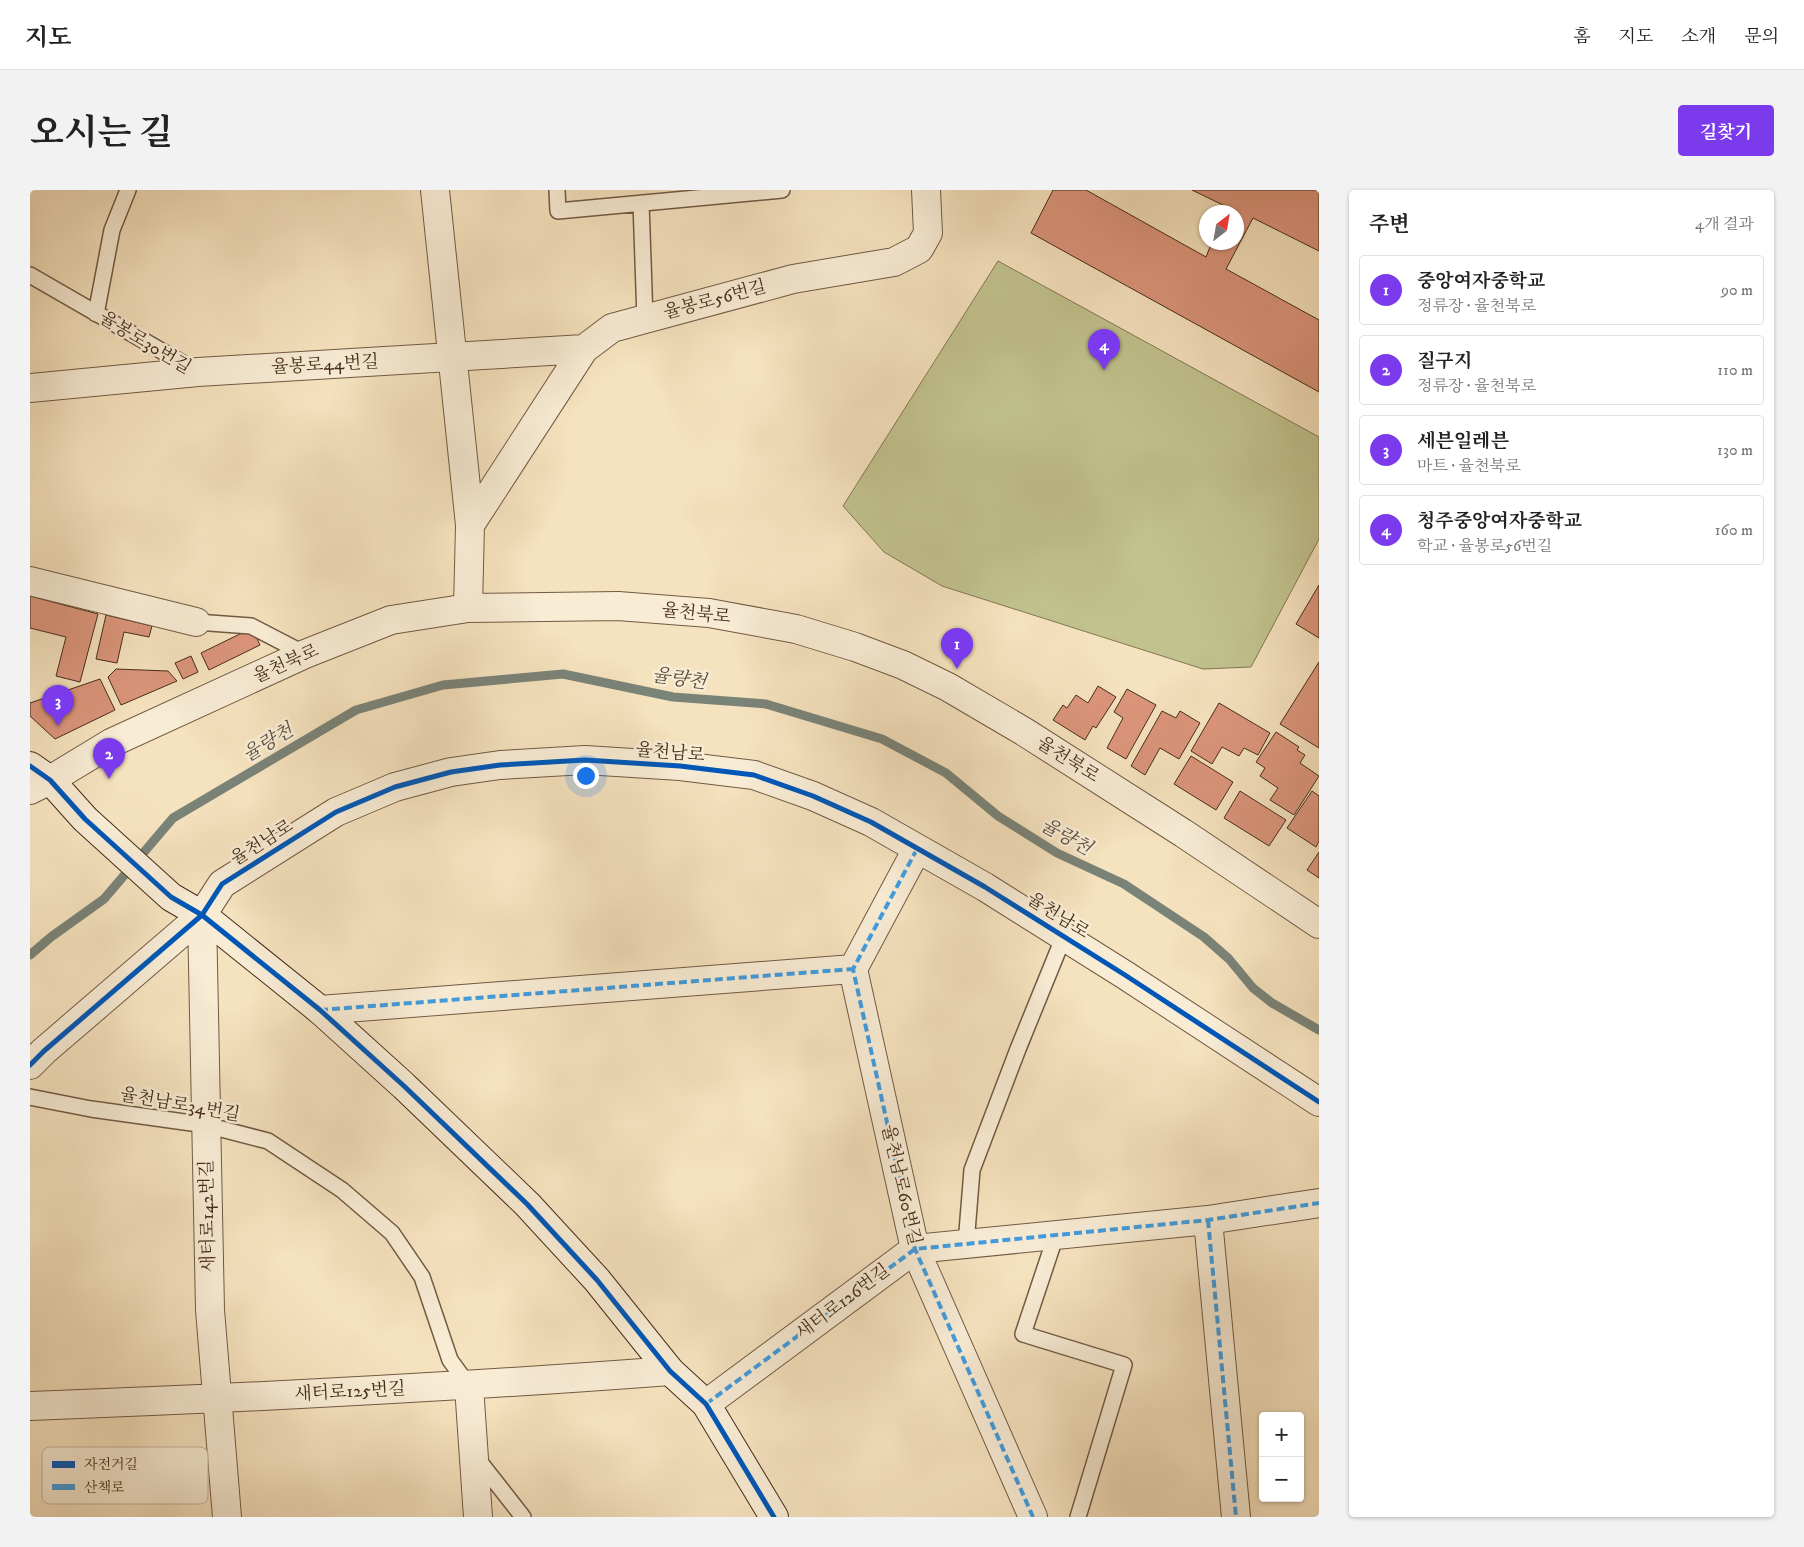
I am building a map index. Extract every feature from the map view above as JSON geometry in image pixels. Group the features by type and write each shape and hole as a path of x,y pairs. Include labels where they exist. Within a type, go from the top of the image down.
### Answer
{"street":[{"path":"435,190 470,524 468,608"},
{"name":"율봉로56번길","path":"584,349 612,328 793,278 894,262 919,249 928,233 926,190"},
{"path":"452,357 584,349"},
{"path":"470,524 584,349"},
{"name":"율봉로44번길","path":"198,372 452,357"},
{"name":"율봉로30번길","path":"30,388 198,372"},
{"path":"30,582 196,622"},
{"name":"율천북로","path":"37,779 305,654 391,620 468,608 618,606 709,613 796,629 903,664 948,687 1023,732 1183,833 1319,924"},
{"name":"율천남로","path":"30,1064 202,915 222,884 336,812 394,787 451,772 500,765 585,760 680,766 754,775 814,796 871,822 985,887 1064,936 1319,1102"},
{"path":"37,779 85,819 171,897 202,915 320,1010 404,1086 528,1204 598,1280 670,1371 706,1404 774,1517"},
{"path":"320,1010 853,968 917,848"},
{"name":"새터로142번길","path":"202,915 210,1310 227,1517"},
{"name":"율천남로60번길","path":"853,968 915,1249 1034,1517"},
{"path":"915,1249 1208,1220 1319,1203"},
{"path":"1208,1220 1236,1517"},
{"name":"새터로126번길","path":"706,1404 915,1249"},
{"name":"새터로125번길","path":"30,1406 217,1399 469,1386 670,1371"},
{"path":"469,1386 478,1517"}],"lane":[{"path":"96,314 112,230 128,190"},
{"path":"556,190 558,211 641,203 681,195 782,190"},
{"path":"641,203 645,319"},
{"name":"율봉로30번길","path":"30,275 198,372"},
{"path":"196,622 251,626 305,654"},
{"name":"율천남로","path":"966,1244 972,1170 1064,936"},
{"name":"율천남로34번길","path":"30,1097 91,1109 206,1125 268,1142 342,1190 392,1233 422,1277 450,1360 469,1386"},
{"path":"1056,1235 1023,1334 1124,1365 1078,1517"},
{"path":"474,1454 523,1517"}],"green space":[{"path":"998,261 1319,437 1319,539 1251,667 1203,669 942,586 884,552 843,506"}],"building":[{"path":"1053,190 1086,190 1206,257 1209,250 1236,250 1226,269 1319,320 1319,392 1031,233"},
{"path":"1192,190 1319,190 1319,251 1253,218 1244,235 1244,205 1223,205"},
{"path":"1319,585 1319,638 1296,624"},
{"path":"30,596 98,614 80,682 56,676 66,637 30,628"},
{"path":"106,615 152,626 149,637 124,632 117,663 96,659"},
{"path":"252,628 260,645 209,670 201,653"},
{"path":"191,656 198,672 183,679 175,663"},
{"path":"1319,662 1319,748 1280,724"},
{"path":"116,669 168,671 177,681 121,705 108,677"},
{"path":"100,679 115,710 55,739 30,716 30,703"},
{"path":"1098,686 1116,697 1096,728 1093,726 1085,740 1053,720 1063,705 1067,708 1076,695 1088,703"},
{"path":"1127,689 1156,705 1126,759 1107,748 1123,718 1114,712"},
{"path":"1219,703 1270,733 1258,755 1244,748 1239,756 1222,747 1212,764 1191,751"},
{"path":"1162,711 1176,718 1180,711 1200,723 1179,759 1160,748 1145,775 1131,766"},
{"path":"1276,732 1299,747 1297,750 1305,755 1300,763 1319,776 1294,815 1270,800 1278,788 1260,776 1265,768 1256,762"},
{"path":"1191,756 1233,782 1216,810 1174,784"},
{"path":"1240,791 1286,820 1269,846 1224,818"},
{"path":"1312,791 1319,796 1319,841 1316,847 1287,828"},
{"path":"1319,852 1319,878 1307,870"}],"waterway":[{"name":"율량천","path":"30,955 51,937 104,899 173,818 356,710 443,685 563,674 673,697 766,704 882,739 946,773 998,816 1057,853 1124,884 1204,937 1229,959 1253,988 1272,1003 1319,1030"}],"marked path":[{"path":"917,849 853,969 915,1249 1033,1517"},
{"path":"320,1010 853,969"},
{"path":"706,1404 915,1249 1208,1220 1319,1203"},
{"path":"1208,1220 1236,1517"}],"cycle path":[{"path":"30,1065 202,915 222,884 336,812 395,787 451,772 500,765 585,760 680,766 754,775 813,796 871,822 985,887 1125,975 1319,1102"},
{"path":"30,766 50,780 85,819 171,897 202,915 320,1010 404,1086 527,1204 597,1280 670,1371 706,1404 774,1517"}],"place":[{"name":"청주중앙여자중학교","path":"1104,370"},
{"name":"중앙여자중학교","path":"957,669"},
{"name":"세븐일레븐","path":"58,726"},
{"name":"질구지","path":"109,779"}]}
